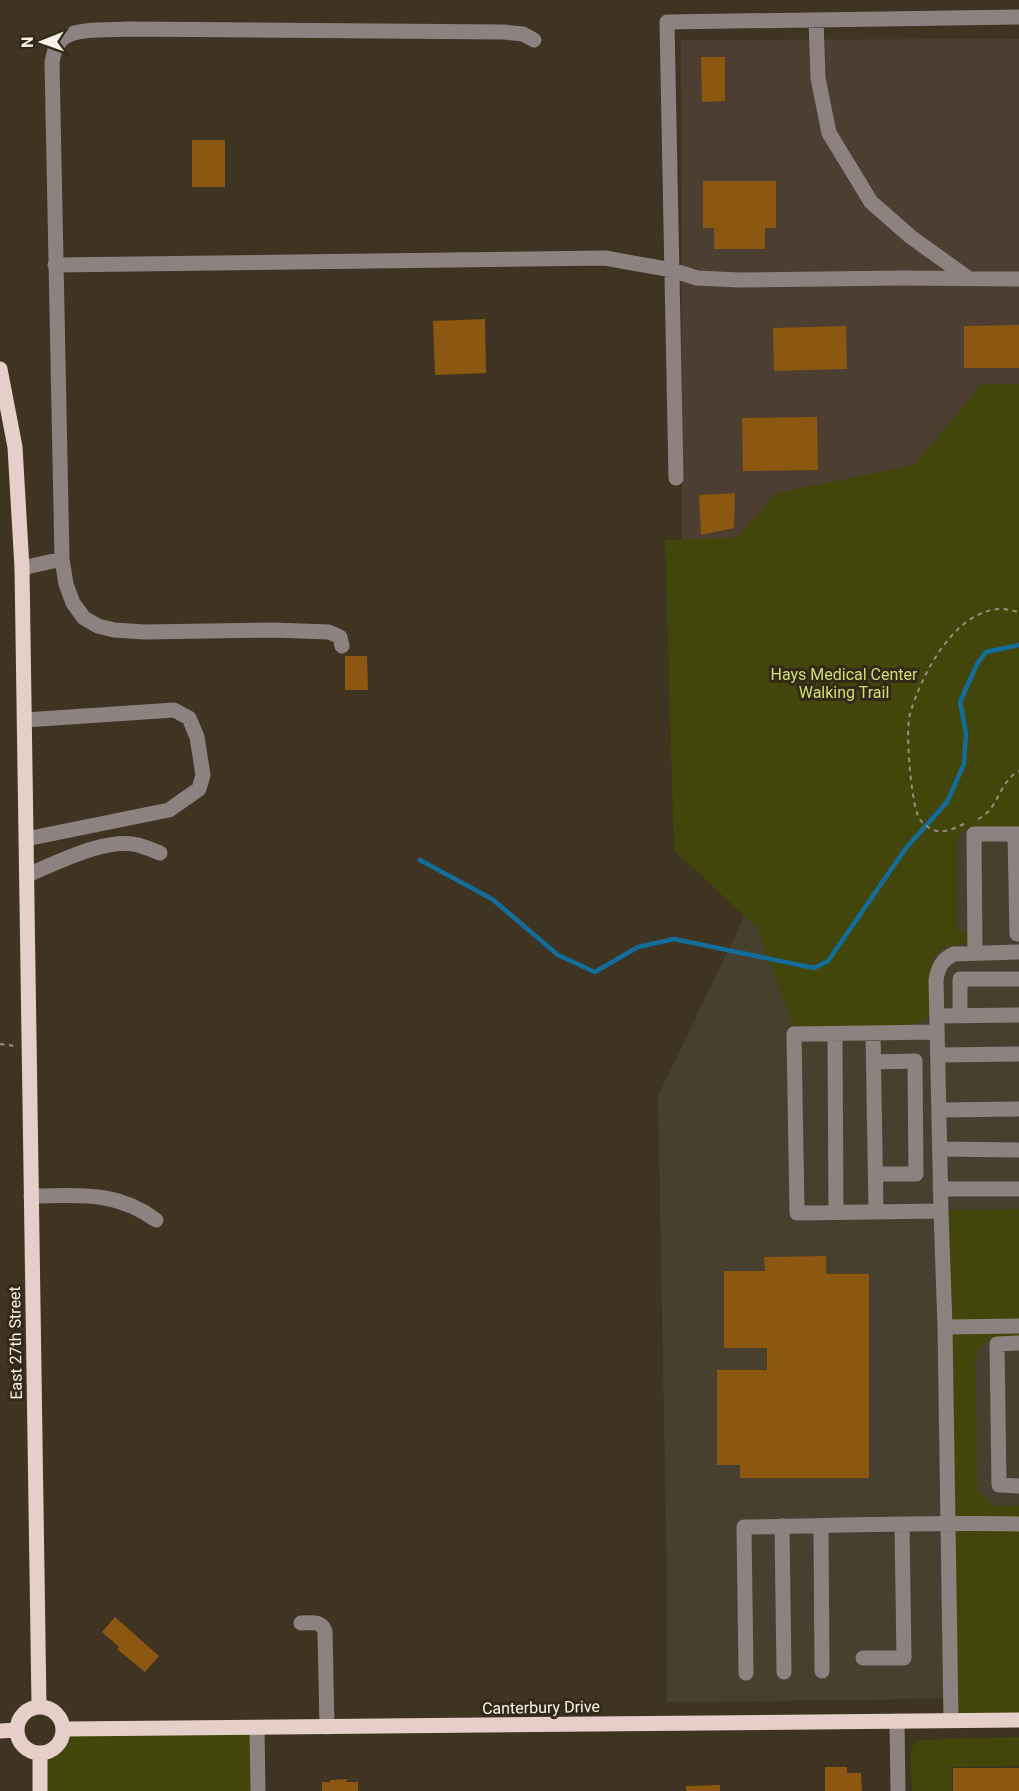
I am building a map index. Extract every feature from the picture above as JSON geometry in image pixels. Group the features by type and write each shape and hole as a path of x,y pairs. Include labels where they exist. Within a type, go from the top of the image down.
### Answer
{"main road":[{"name":"East 27th Street","path":"0,369 15,447 22,568 39,1706"},
{"path":"39,1706 52,1709 58,1714 64,1730 59,1744 40,1754 26,1749 18,1738 17,1724 24,1712 39,1706"},
{"name":"Canterbury Drive","path":"64,1730 1019,1720"},
{"path":"0,1731 17,1731"},
{"path":"40,1754 40,1791"}],"street":[{"path":"676,478 667,22 1019,17"},
{"path":"816,20 818,78 829,133 871,202 910,237 968,278"},
{"path":"342,646 339,637 329,632 114,630 98,626 84,618 73,603 66,584 62,559 52,62 57,46 64,37 80,32 128,29 504,32 524,34 534,40"},
{"path":"56,265 605,258 672,270 698,278 739,280 1019,279"},
{"path":"22,568 62,559"},
{"path":"25,720 174,710 189,718 197,737 204,775 199,789 169,810 26,839"},
{"path":"975,952 974,834 1017,834 1017,934 1019,934"},
{"path":"27,875 93,849 115,844 136,844 160,853"},
{"path":"951,1720 945,1327 936,980 941,964 954,954 1019,952"},
{"path":"960,1015 960,979 1019,979"},
{"path":"937,1016 1019,1015"},
{"path":"937,1032 794,1034 797,1213 941,1211"},
{"path":"873,1033 876,1212"},
{"path":"835,1034 836,1212"},
{"path":"938,1055 1019,1054"},
{"path":"874,1062 915,1061 916,1174 876,1174"},
{"path":"939,1110 1019,1109"},
{"path":"940,1149 1019,1150"},
{"path":"940,1189 1019,1188"},
{"path":"31,1196 94,1196 118,1200 156,1220"},
{"path":"945,1327 1019,1326"},
{"path":"1019,1343 997,1344 999,1485 1019,1486"},
{"path":"746,1673 744,1527 902,1525 948,1522 1019,1524"},
{"path":"862,1658 904,1658 902,1525"},
{"path":"783,1526 784,1672"},
{"path":"821,1526 822,1671"},
{"path":"301,1623 318,1623 325,1629 327,1727"},
{"path":"897,1721 898,1791"},
{"path":"257,1728 258,1791"}],"path":[{"path":"968,823 944,832 934,830 920,821 915,808 909,750 909,716 923,680 936,656 951,637 968,621 988,612 1001,609 1019,612"},
{"path":"975,820 984,816 991,809 1003,785 1019,771"}],"shaded area":[{"path":"1019,39 1019,393 938,464 757,556 682,553 681,40"},
{"path":"987,413 1019,413 1019,1698 667,1702 667,1578 658,1096"}],"green space":[{"name":"Hays Medical Center Walking Trail","path":"982,384 1019,384 1019,827 972,827 962,832 957,839 957,930 969,934 969,942 943,948 936,956 930,976 930,1008 924,1021 883,1026 794,1027 757,928 674,850 665,540 736,538 777,493 914,465"},
{"path":"1019,1209 1019,1340 988,1340 975,1356 978,1492 990,1500 990,1506 1018,1506 1019,1503 1019,1720 951,1720 941,1211"},
{"path":"257,1728 258,1791 40,1791 47,1752 59,1744 64,1729"},
{"path":"1019,1737 1019,1766 952,1767 952,1791 912,1791 910,1764 912,1750 917,1740"}],"building":[{"path":"701,57 725,57 725,101 702,102"},
{"path":"192,140 225,140 225,187 192,187"},
{"path":"703,181 776,181 776,228 765,228 765,249 714,249 714,228 703,228"},
{"path":"485,319 486,373 435,375 433,321"},
{"path":"1019,325 1019,368 964,368 964,326"},
{"path":"846,326 847,369 774,371 773,328"},
{"path":"817,417 818,470 743,471 742,418"},
{"path":"735,493 734,528 701,535 699,495"},
{"path":"345,656 367,656 368,690 345,690"},
{"path":"826,1256 826,1274 869,1274 869,1478 740,1478 740,1465 717,1465 717,1370 767,1370 767,1348 724,1348 724,1271 765,1271 764,1257"},
{"path":"115,1617 159,1656 145,1672 117,1649 119,1647 102,1632"},
{"path":"825,1767 847,1767 847,1773 861,1773 862,1791 825,1791"},
{"path":"953,1768 1019,1768 1019,1791 953,1791"},
{"path":"347,1779 346,1782 358,1782 358,1791 322,1791 322,1782"},
{"path":"720,1785 720,1791 686,1791 686,1786"}],"waterway":[{"path":"420,860 492,899 558,955 595,972 638,947 674,939 814,968 828,961 906,848 947,802 964,764 966,733 960,702 977,664 986,652 1019,645"}]}
